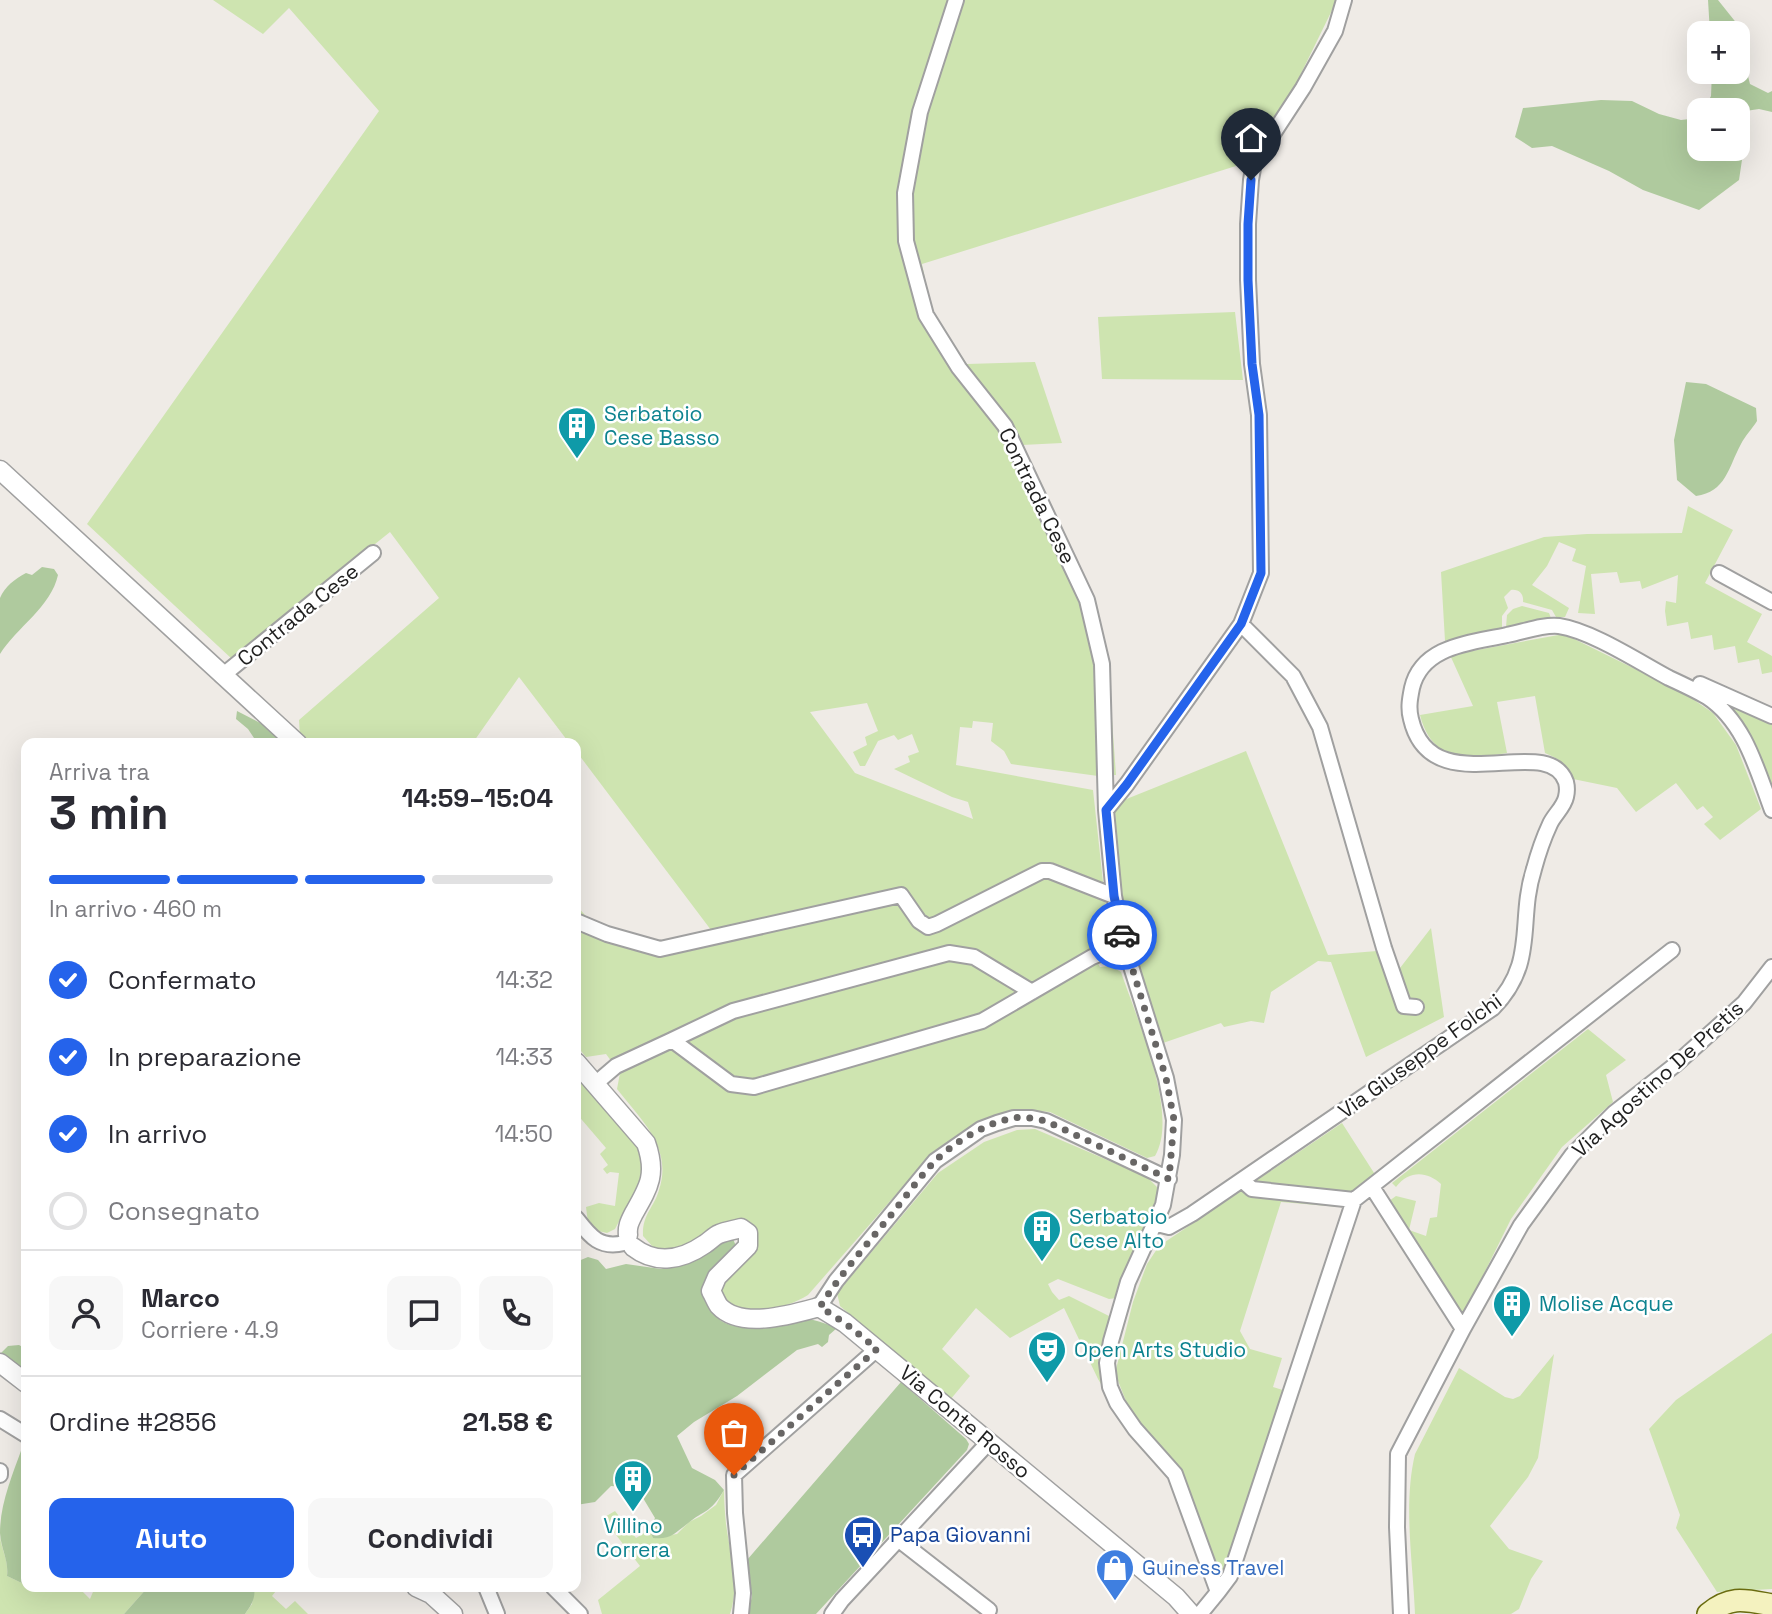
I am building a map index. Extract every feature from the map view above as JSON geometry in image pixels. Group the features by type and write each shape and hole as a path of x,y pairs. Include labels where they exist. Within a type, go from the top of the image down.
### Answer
{"main road":[{"path":"1708,1614 1724,1602 1742,1600 1772,1605"}],"street":[{"name":"Contrada Cese","path":"956,0 920,112 905,193 906,241 926,315 959,368 1004,426 1087,600 1102,664 1106,810 1114,896 1124,944 1166,1078 1174,1120 1169,1179 1157,1224 1128,1282 1107,1363 1110,1387 1117,1403 1135,1429 1175,1474 1218,1592"},
{"path":"1106,810 1241,624 1261,573 1259,415 1252,364 1248,280 1251,180 1254,163 1303,88 1335,31 1344,0"},
{"path":"3,477 291,738"},
{"name":"Contrada Cese","path":"222,677 373,553"},
{"path":"1719,573 1772,602"},
{"path":"1241,624 1293,676 1320,727 1384,948 1404,1006 1416,1007"},
{"name":"Via Giuseppe Folchi","path":"1157,1224 1169,1227 1192,1214 1493,1008 1505,996 1521,964 1532,872 1551,822 1566,799 1566,783 1560,771 1550,763 1454,763 1427,748 1414,727 1409,701 1413,682 1420,669 1433,656 1451,647 1556,625 1590,636 1708,693 1738,730 1749,749 1772,810"},
{"path":"1708,693 1772,716"},
{"path":"581,922 607,934 660,949 901,895 919,921 928,927 1042,871 1050,871 1114,896"},
{"path":"672,1041 731,1084 754,1087 982,1021 1092,957 1124,944"},
{"path":"1200,1614 1230,1576 1354,1200 1672,950"},
{"path":"595,1084 616,1066 733,1012 949,953 974,957 1032,992"},
{"name":"Via Agostino De Pretis","path":"1401,1614 1397,1527 1398,1454 1521,1225 1572,1155 1614,1113 1675,1065 1744,1003 1772,967"},
{"path":"581,1068 646,1143 652,1159 651,1182 629,1223 628,1242"},
{"path":"628,1242 642,1254 660,1260 677,1258 704,1245 718,1234 741,1228 748,1233 748,1246 717,1277 711,1291 719,1305 728,1312 754,1319 820,1307 836,1281 935,1161 981,1129 997,1123 1014,1118 1046,1121 1169,1179"},
{"path":"1242,1180 1252,1189 1354,1200"},
{"path":"1372,1187 1463,1329"},
{"path":"581,1224 594,1240 615,1245 628,1242"},
{"name":"Via Conte Rosso","path":"820,1307 877,1349 1176,1597 1191,1614"},
{"path":"741,1614 743,1593 734,1475 877,1349"},
{"path":"0,1363 21,1378"},
{"path":"0,1419 21,1432"},
{"path":"832,1614 988,1443"},
{"path":"900,1540 989,1611"},
{"path":"427,1592 453,1614"},
{"path":"488,1592 498,1614"},
{"path":"558,1592 580,1614"}],"green space":[{"path":"213,0 1337,0 1291,94 1236,166 922,264 932,313 967,364 1035,362 1062,443 1022,445 1095,603 1108,663 1116,775 1098,776 1011,764 1004,751 991,741 993,723 973,721 972,728 960,727 956,765 1093,790 1104,891 1043,864 937,917 926,918 903,888 711,930 581,758 581,738 565,738 519,677 476,738 300,737 299,720 439,598 390,532 232,659 87,524 379,111 289,8 263,34","holes":["867,703 878,731 865,737 867,745 853,752 860,766 865,766 878,741 894,735 898,740 912,734 919,752 908,756 910,762 894,769 968,802 973,819 855,773 810,712"]},
{"path":"1708,0 1718,0 1735,21 1709,21"},
{"path":"1712,84 1750,84 1768,93 1772,91 1772,112 1750,110 1750,98 1710,98"},
{"path":"1601,100 1632,101 1659,114 1687,119 1687,161 1742,161 1739,180 1699,210 1643,190 1609,171 1552,146 1532,148 1515,137 1523,108"},
{"path":"1235,312 1243,380 1102,379 1098,317"},
{"path":"1686,382 1706,384 1756,408 1757,421 1743,441 1725,478 1714,490 1696,496 1677,480 1674,440"},
{"path":"1688,506 1733,530 1705,583 1762,614 1747,642 1772,656 1772,672 1762,674 1759,659 1738,663 1735,646 1714,650 1712,635 1691,639 1688,622 1667,626 1666,601 1676,603 1678,575 1642,589 1640,581 1620,583 1617,572 1591,574 1595,614 1578,613 1586,566 1572,561 1576,549 1559,542 1547,566 1532,585 1569,608 1565,617 1556,617 1552,610 1523,602 1520,593 1511,590 1504,597 1508,608 1502,616 1502,628 1445,641 1441,572 1544,537 1682,533"},
{"path":"42,567 54,569 58,575 54,586 41,607 0,654 0,598 14,580 26,573 32,575"},
{"path":"1522,606 1549,613 1551,618 1506,627 1507,615"},
{"path":"1564,634 1684,693 1713,713 1736,745 1761,809 1720,840 1704,824 1713,817 1703,806 1697,810 1676,783 1636,812 1617,788 1573,779 1562,763 1545,753 1535,696 1497,702 1507,753 1465,756 1442,750 1433,742 1420,715 1473,706 1450,655"},
{"path":"1737,706 1772,724 1772,793 1732,711"},
{"path":"237,711 264,725 278,738 254,738 236,719"},
{"path":"1246,751 1328,955 1377,951 1384,973 1400,968 1431,928 1444,1017 1366,1057 1331,962 1318,961 1271,992 1264,1023 1251,1021 1224,1027 1221,1023 1163,1043 1132,940 1120,886 1115,811 1124,800"},
{"path":"1050,878 1105,901 1114,932 1090,949 1100,967 1111,966 1121,972 1145,1039 1159,1091 1162,1116 1161,1138 1155,1156 1147,1158 1050,1112 1030,1110 986,1118 934,1151 808,1295 776,1308 739,1307 720,1296 721,1286 753,1254 756,1240 709,1232 680,1247 665,1251 653,1247 643,1236 643,1228 657,1196 662,1175 662,1160 658,1147 645,1123 617,1089 620,1073 606,1054 586,1057 581,1051 581,911 610,943 664,956 893,900 903,907 927,935 1041,879"},
{"path":"1588,1029 1626,1060 1606,1075 1613,1102 1562,1147 1511,1219 1462,1318 1389,1201 1396,1196 1416,1201 1409,1230 1426,1236 1430,1218 1437,1217 1441,1184 1418,1174 1401,1181 1396,1187 1392,1183"},
{"path":"581,1080 640,1147 644,1162 642,1178 615,1229 607,1233 594,1230 588,1223 586,1207 599,1203 615,1206 619,1173 607,1174 603,1169 608,1165 600,1154 606,1148 581,1119"},
{"path":"1342,1123 1376,1176 1339,1207 1281,1202 1240,1331 1250,1349 1282,1358 1273,1387 1286,1391 1224,1570 1213,1564 1179,1473 1131,1414 1115,1373 1133,1302 1147,1264 1159,1246"},
{"path":"1035,1129 1147,1177 1160,1190 1159,1202 1117,1298 1109,1299 1058,1279 1048,1284 1059,1300 1069,1296 1109,1316 1103,1382 1101,1384 1098,1379 1064,1308 1010,1338 976,1308 942,1349 970,1376 950,1400 840,1306 837,1293 938,1173 984,1142 1017,1130"},
{"path":"726,1238 733,1239 736,1246 704,1290 710,1308 719,1320 743,1326 800,1318 837,1328 822,1347 818,1344 797,1350 737,1396 694,1422 677,1436 692,1468 715,1480 724,1490 711,1507 675,1533 664,1538 653,1538 649,1530 655,1518 637,1488 611,1486 595,1502 581,1504 581,1260 588,1257 598,1260 606,1269 626,1264 661,1269 688,1260"},
{"path":"1772,1333 1772,1589 1717,1592 1676,1528 1680,1515 1649,1429 1676,1400"},
{"path":"8,1346 21,1346 21,1371 1,1353"},
{"path":"1554,1354 1538,1458 1528,1477 1490,1526 1509,1549 1543,1561 1531,1579 1519,1609 1511,1614 1415,1614 1409,1513 1411,1473 1415,1454 1459,1368 1505,1397 1513,1399 1520,1396"},
{"path":"901,1382 966,1439 969,1444 967,1450 816,1614 748,1614 752,1596 747,1560"},
{"path":"21,1451 21,1583 7,1576 0,1533 4,1501"},
{"path":"724,1490 734,1580 730,1614 602,1614 598,1600 640,1566 603,1518 615,1511 636,1538 649,1530 653,1538 677,1534 689,1522 716,1505"},
{"path":"0,1537 7,1576 21,1583 21,1592 83,1592 90,1599 93,1592 144,1592 124,1614 0,1614"},
{"path":"144,1592 254,1592 251,1605 245,1614 124,1614"},
{"path":"253,1592 275,1592 272,1596 286,1609 295,1601 308,1614 245,1614 252,1604"}],"way so far":[{"path":"734,1475 877,1349 820,1307 836,1281 935,1161 958,1144 981,1129 997,1123 1014,1118 1032,1118 1046,1121 1169,1179 1174,1120 1166,1078 1122,935"}],"place":[{"name":"Serbatoio Cese Basso","path":"577,460"},
{"name":"Serbatoio Cese Alto","path":"1042,1263"},
{"name":"Molise Acque","path":"1512,1338"},
{"name":"Open Arts Studio","path":"1047,1384"},
{"name":"Villino Correra","path":"633,1513"},
{"name":"Papa Giovanni","path":"863,1569"},
{"name":"Guiness Travel","path":"1115,1602"}],"route":[{"path":"1122,935 1114,896 1106,810 1241,624 1261,573 1259,415 1252,364 1248,280 1251,180"}]}
